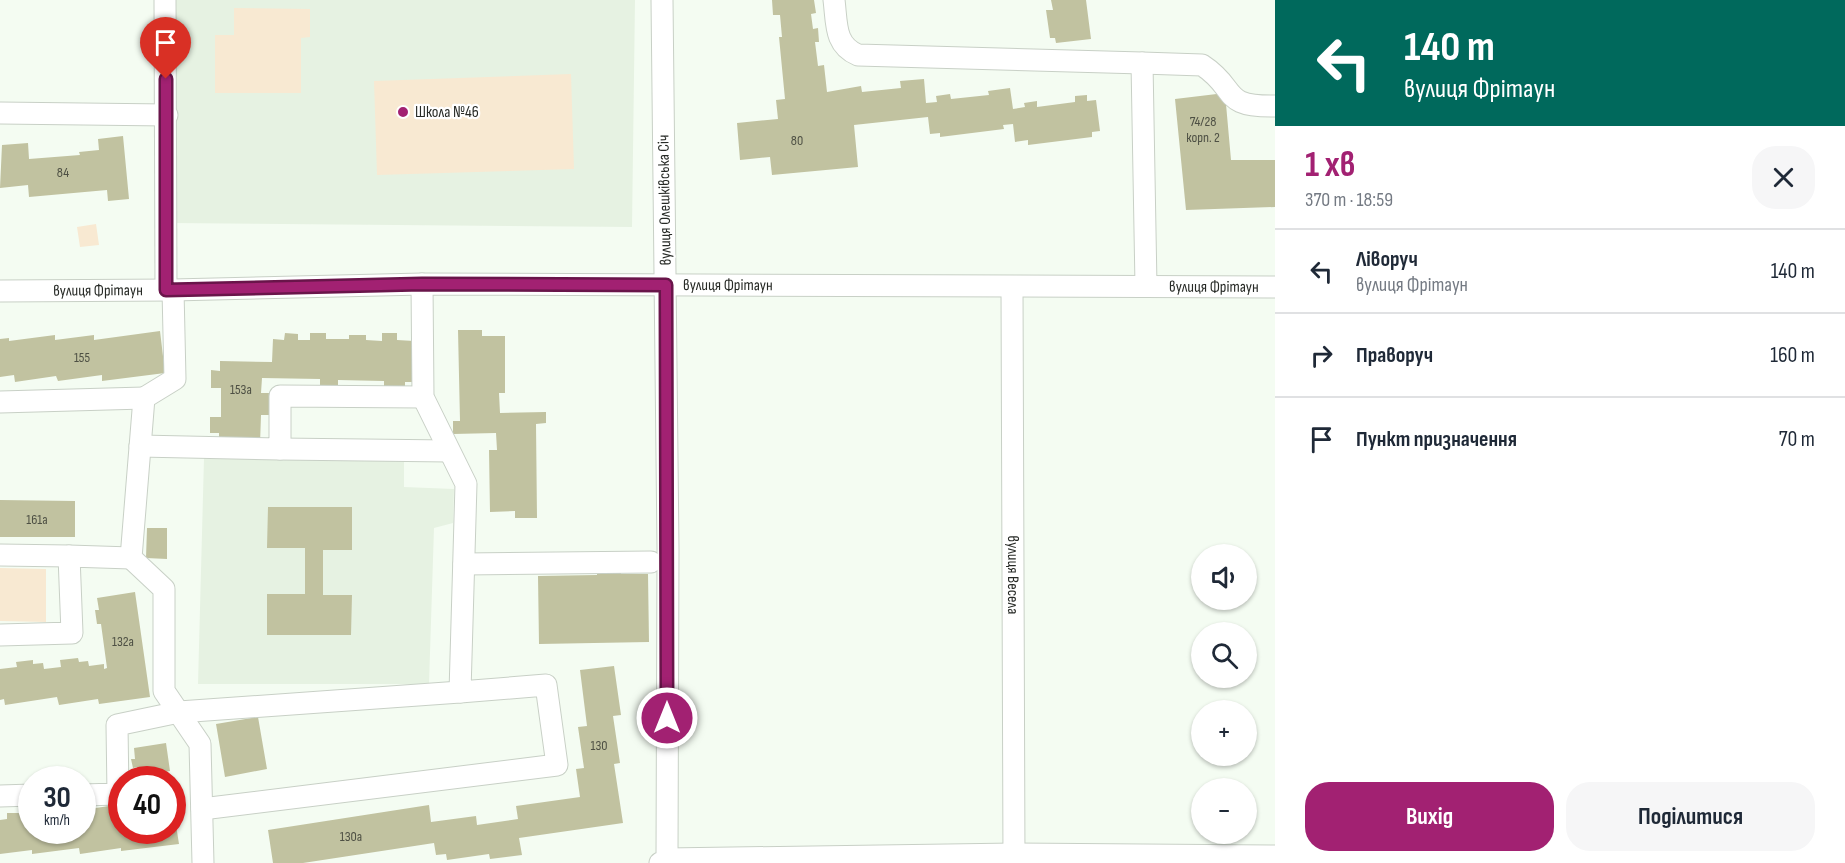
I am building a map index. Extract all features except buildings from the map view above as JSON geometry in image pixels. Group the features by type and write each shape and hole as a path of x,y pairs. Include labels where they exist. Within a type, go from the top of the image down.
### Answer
{"street":[{"path":"0,402 144,398 175,379 170,290 165,0"},
{"name":"вулиця Олешківська Січ","path":"662,0 666,285 664,861"},
{"path":"834,0 839,39 847,50 858,55 1202,65 1240,104 1275,106"},
{"path":"1142,63 1146,286"},
{"path":"0,113 167,115"},
{"path":"422,284 423,397 466,484 460,692"},
{"name":"вулиця Фрітаун","path":"0,291 170,290 422,284 1275,286"},
{"name":"вулиця Весела","path":"1012,287 1014,859"},
{"path":"280,449 280,396 423,397"},
{"path":"131,558 144,398"},
{"path":"140,446 449,451"},
{"path":"0,555 131,558 164,589 164,691 200,744 203,863"},
{"path":"0,635 72,633 69,556"},
{"path":"464,564 651,562"},
{"path":"96,795 118,794 117,725 179,712 546,685 557,765 202,809"},
{"path":"0,796 18,795"},
{"path":"664,861 1275,856"}],"shaded area":[{"name":"Школа №46","path":"175,0 635,0 632,227 172,223"},
{"path":"234,8 310,9 310,37 301,38 301,93 215,93 215,35 234,35"},
{"path":"571,74 574,169 377,175 374,81"},
{"path":"96,224 99,245 80,247 77,227"},
{"path":"204,458 404,460 404,487 454,489 453,523 434,528 429,684 198,684"},
{"path":"0,568 46,569 46,622 0,621"}],"place":[{"name":"Школа №46","path":"403,112"}],"route":[{"path":"166,79 166,290 422,284 666,285 667,718"}]}
